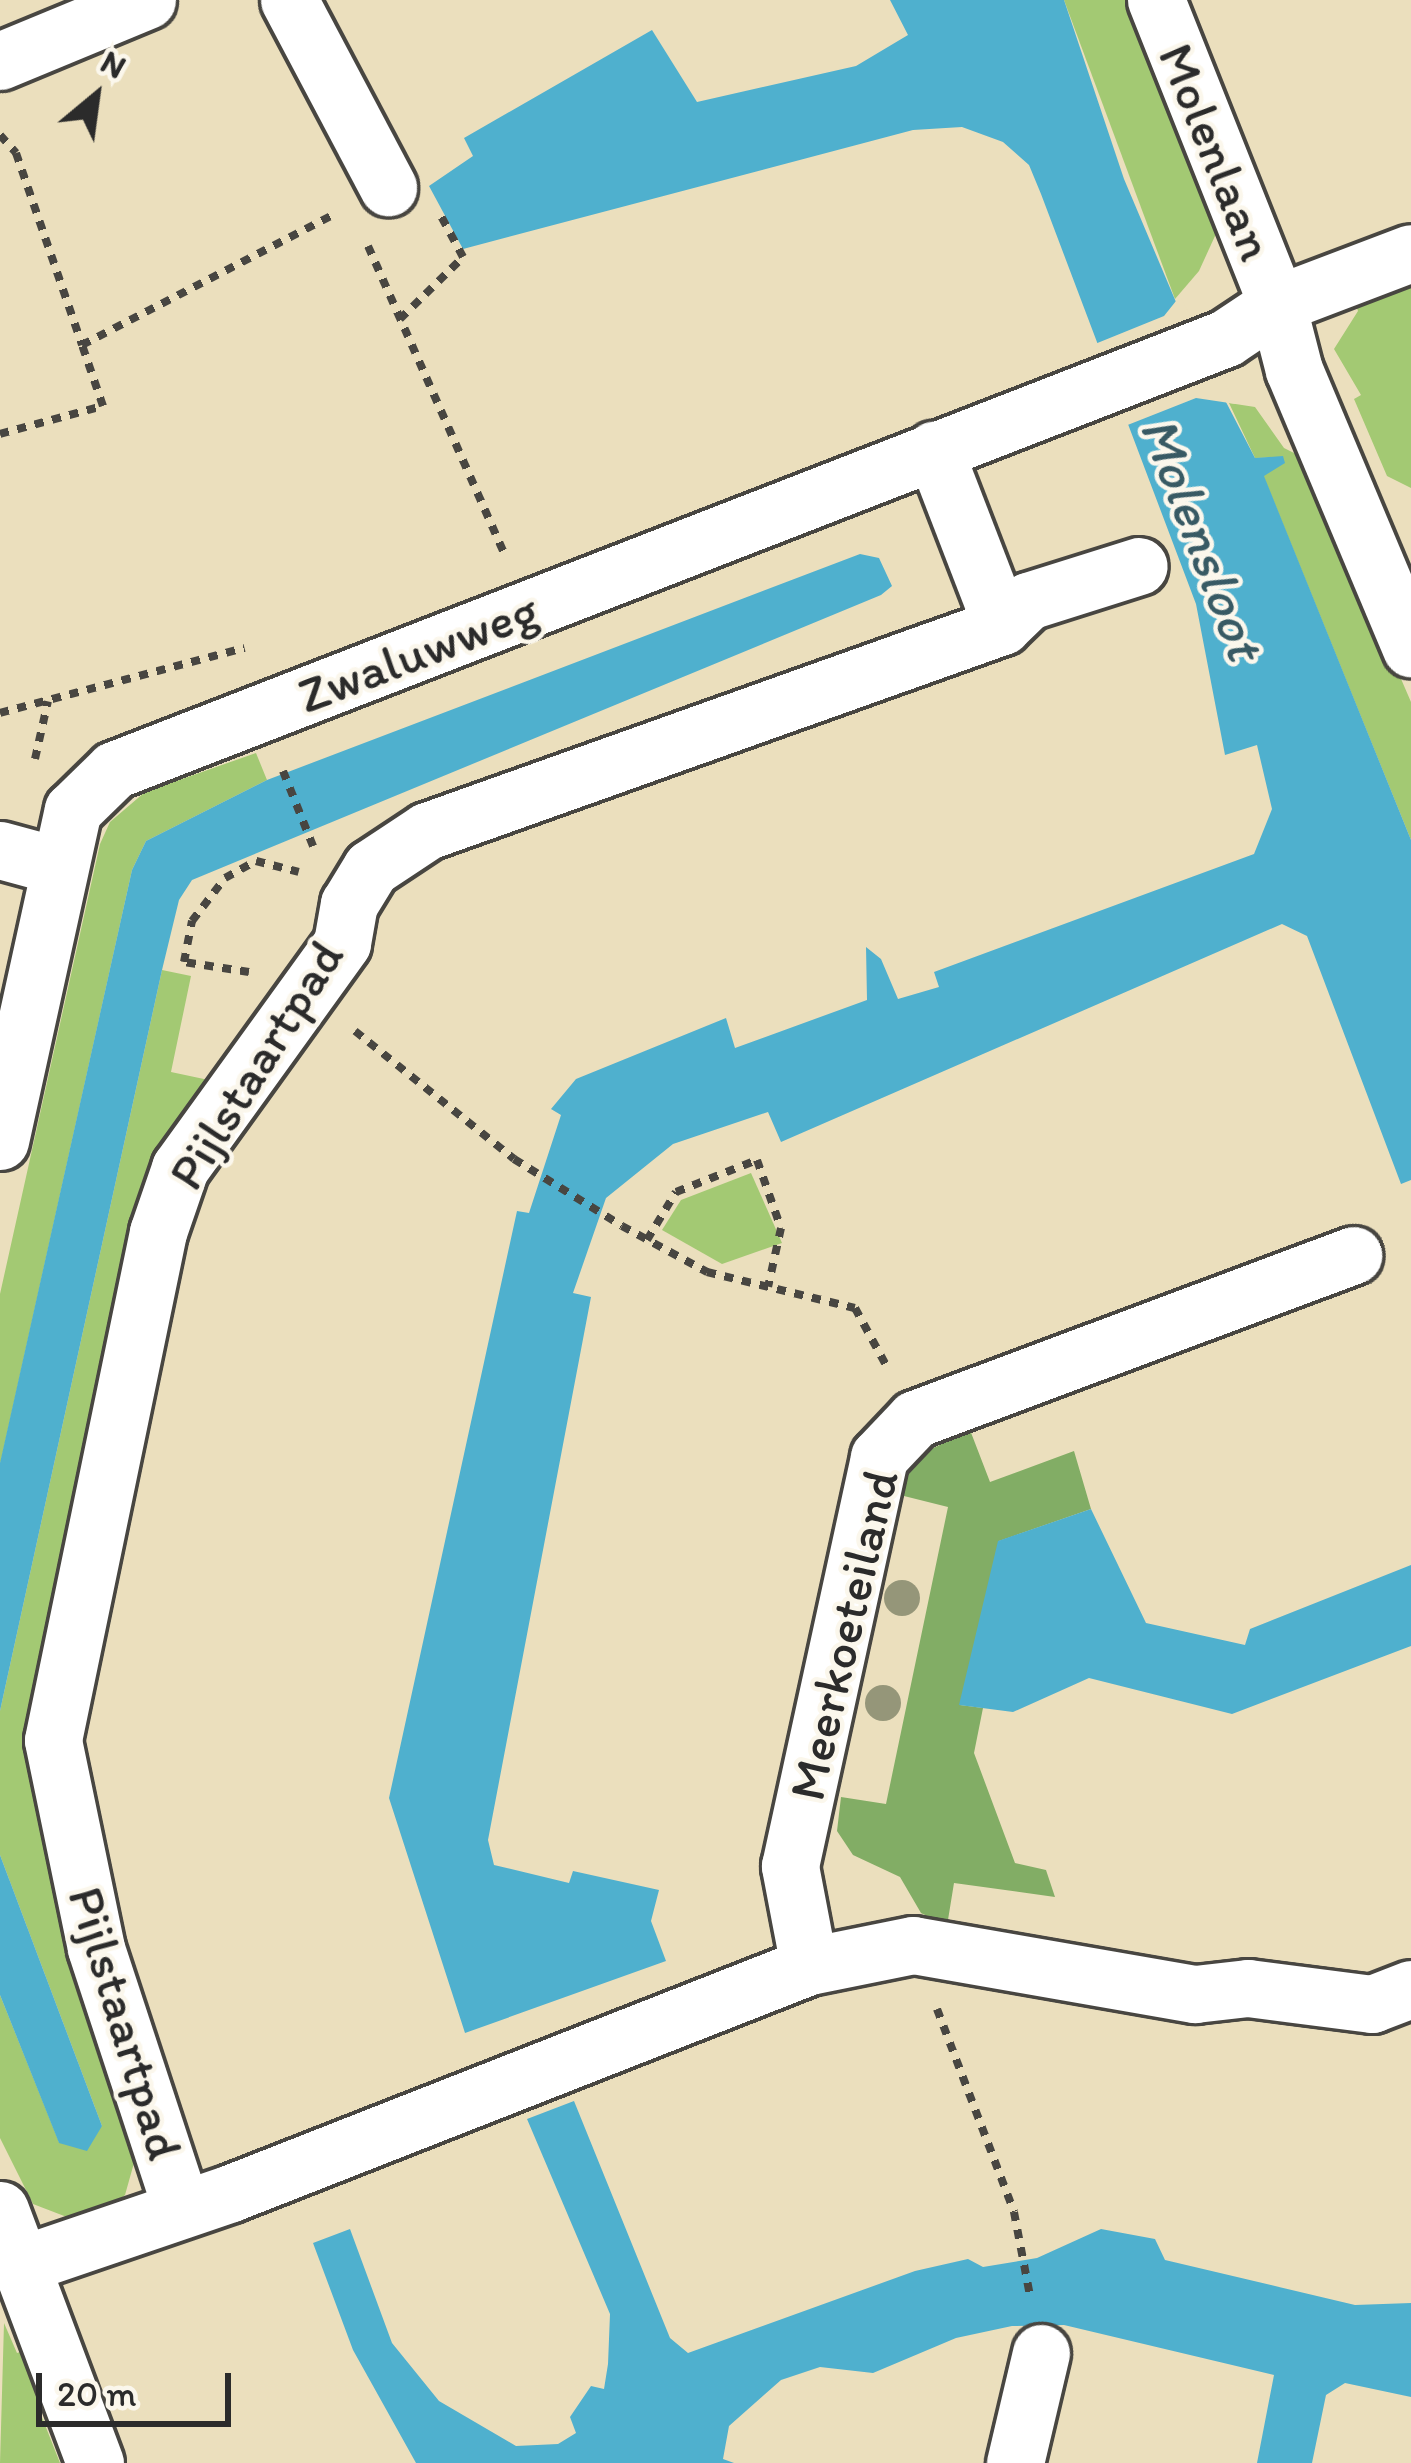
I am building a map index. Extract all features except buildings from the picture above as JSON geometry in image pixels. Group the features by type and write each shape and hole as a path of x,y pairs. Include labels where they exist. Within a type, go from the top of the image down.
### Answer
{"street":[{"path":"0,61 147,0"},
{"path":"289,0 392,201"},
{"name":"Molenlaan","path":"1156,0 1276,304 1294,370 1390,541 1411,648"},
{"name":"Zwaluwweg","path":"0,1141 73,810 114,770 1226,338 1276,304 1411,253"},
{"path":"934,450 1002,626"},
{"name":"Pijlstaartpad","path":"180,2204 96,1948 53,1740 165,1211 180,1168 342,943 349,904 371,868 427,831 1002,626 1028,601 1139,566"},
{"path":"0,850 59,866"},
{"name":"Meerkoeteiland","path":"809,1966 790,1866 879,1456 915,1419 1353,1255"},
{"path":"23,2264 180,2204 231,2192 809,1966 913,1946 1195,1994 1248,1988 1372,2004 1411,1989"},
{"path":"0,2210 95,2463"},
{"path":"1016,2463 1037,2334"}],"path":[{"path":"0,135 16,153 103,406 0,434"},
{"path":"392,201 400,319 465,450 527,611"},
{"path":"392,201 463,257 400,319"},
{"path":"82,345 392,201"},
{"path":"0,713 265,642 287,704"},
{"path":"285,776 304,832"},
{"path":"223,968 184,962 192,921 225,878 256,861 279,866"},
{"path":"308,992 514,1159 622,1226 707,1272 855,1308 915,1419"},
{"path":"647,1240 676,1192 757,1160 782,1228 768,1287"},
{"path":"913,1946 1018,2239 1037,2334"}],"green space":[{"path":"1064,0 1132,0 1220,225 1199,271 1175,299"},
{"path":"1411,268 1411,488 1387,476 1354,399 1361,395 1334,349 1358,311 1351,291"},
{"path":"1229,403 1255,407 1284,448 1306,459 1411,702 1411,840 1263,475 1283,457 1255,458"},
{"path":"256,753 267,780 146,841 132,870 0,1465 0,1294 100,844 110,822 145,792"},
{"path":"162,970 191,976 171,1072 218,1082 32,1765 141,2138 125,2195 102,2213 72,2219 33,2204 0,2138 0,1995 59,2142 102,2126 0,1855 0,1711"},
{"path":"751,1173 782,1243 722,1264 662,1230 681,1200"},
{"path":"970,1430 990,1482 1074,1451 1091,1509 999,1541 960,1705 983,1708 974,1753 1015,1863 1046,1870 1055,1897 954,1883 947,1926 921,1913 900,1877 853,1855 837,1831 841,1797 886,1804 948,1507 904,1496 898,1487 907,1461"},
{"path":"4,2323 17,2353 35,2347 54,2394 36,2402 60,2463 0,2463"}],"water":[{"name":"Molensloot","path":"890,0 1064,0 1124,179 1184,321 1255,458 1283,456 1285,463 1264,476 1411,840 1411,1180 1401,1184 1307,936 1282,924 781,1142 768,1112 673,1144 606,1198 573,1293 591,1297 488,1840 494,1865 569,1883 573,1871 659,1890 651,1921 666,1961 465,2033 389,1798 517,1211 529,1213 561,1115 551,1109 576,1079 726,1018 735,1048 867,1000 866,947 881,959 898,999 939,987 934,972 1254,854 1272,809 1257,745 1225,755 1196,604 1029,165 1003,142 962,127 913,130 463,249 429,186 473,156 464,138 652,30 697,102 856,66 908,35"},
{"path":"860,554 879,558 892,586 881,595 192,880 179,900 162,970 0,1711 0,1463 132,870 146,841 267,780"},
{"path":"1091,1509 1146,1623 1245,1645 1250,1629 1411,1565 1411,1646 1232,1714 1089,1678 1013,1712 959,1705 998,1541"},
{"path":"0,1855 102,2126 87,2151 59,2143 0,1995"},
{"path":"574,2101 670,2338 688,2353 915,2271 968,2259 983,2267 1037,2258 1101,2229 1155,2239 1165,2260 1355,2305 1411,2303 1411,2397 1345,2383 1326,2395 1312,2463 1257,2463 1274,2375 1064,2325 1012,2326 956,2338 873,2373 820,2367 781,2380 729,2426 723,2459 734,2463 416,2463 353,2350 313,2243 350,2229 392,2343 439,2401 516,2446 558,2444 576,2433 570,2417 591,2386 604,2389 608,2364 610,2314 527,2119"}],"pier":[{"path":"1180,296 1236,404 1196,398 1120,428 1090,346 1164,316"}]}
